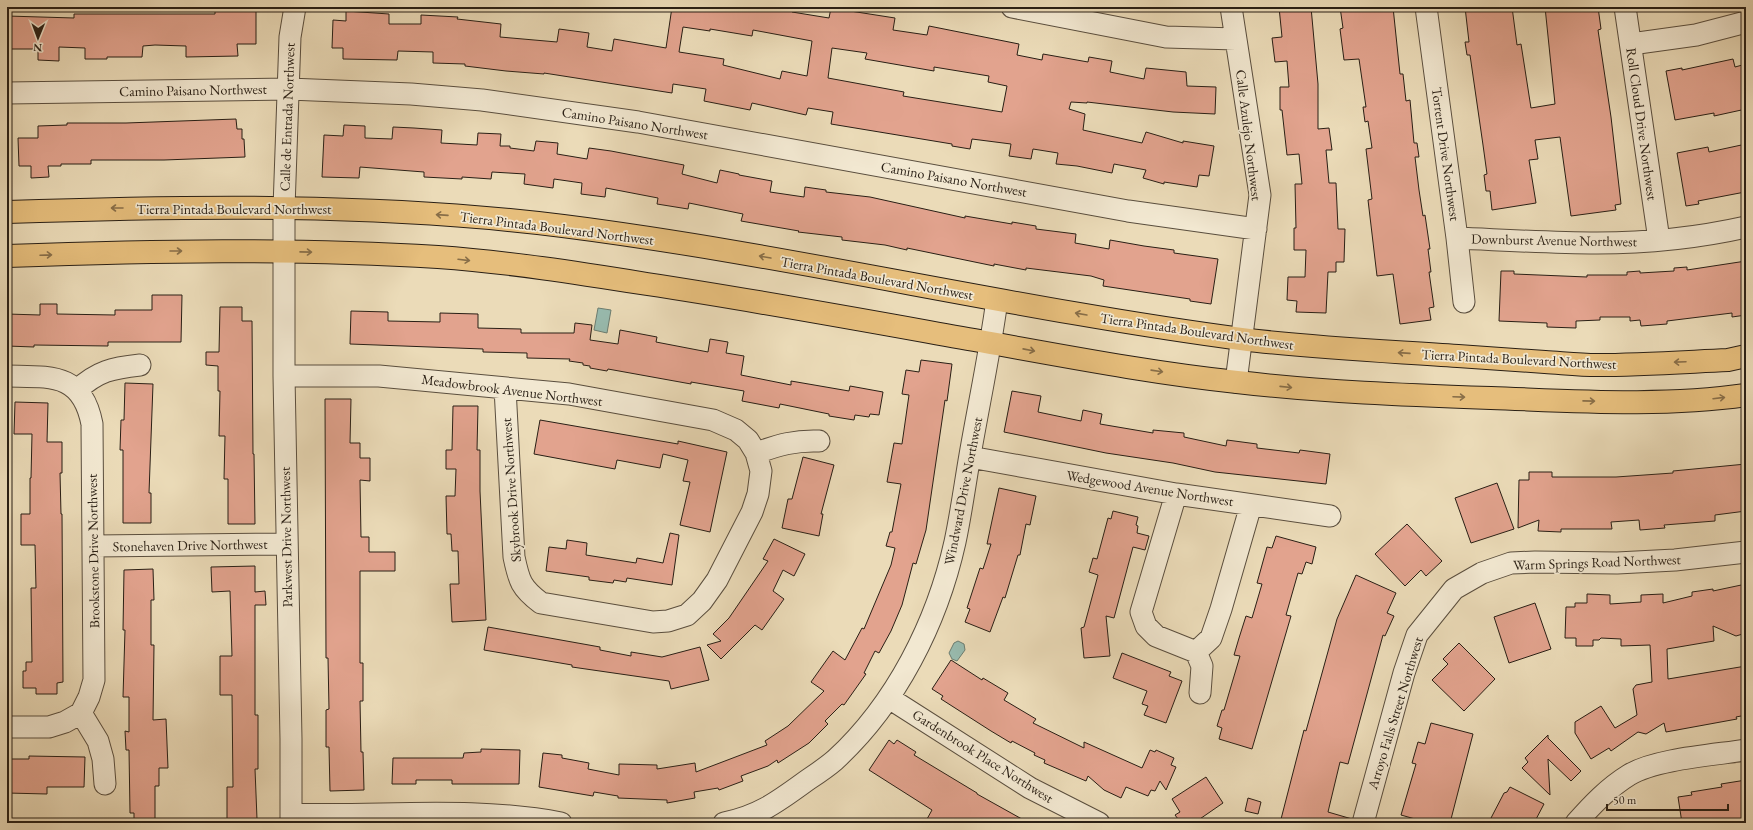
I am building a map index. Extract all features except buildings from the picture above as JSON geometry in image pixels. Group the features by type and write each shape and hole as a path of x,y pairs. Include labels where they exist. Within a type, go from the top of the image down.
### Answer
{"main road":[{"name":"Tierra Pintada Boulevard Northwest","path":"7,212 110,208 284,208 397,211 561,226 753,255 1094,317 1241,339 1314,347 1594,366 1728,360 1746,356"},
{"path":"7,256 142,252 284,252 442,257 650,284 1137,369 1328,392 1570,401 1661,402 1696,401 1746,395"}],"street":[{"name":"Calle de Entrada Northwest","path":"284,252 284,208 290,37 295,7"},
{"path":"1012,7 1166,37 1236,39"},
{"name":"Calle Azulejo Northwest","path":"1231,7 1260,195 1236,382"},
{"name":"Torrent Drive Northwest","path":"1426,7 1457,238 1464,302"},
{"name":"Roll Cloud Drive Northwest","path":"1626,7 1659,240"},
{"path":"1631,44 1696,35 1746,22"},
{"name":"Camino Paisano Northwest","path":"7,93 289,89 411,94 482,100 638,122 1128,211 1256,229"},
{"name":"Downburst Avenue Northwest","path":"1457,238 1598,243 1659,240 1715,234 1746,227"},
{"name":"Parkwest Drive Northwest","path":"284,252 286,544 291,818"},
{"name":"Windward Drive Northwest","path":"737,822 772,806 834,760 858,736 889,698 918,647 940,594 955,543 991,343 996,300"},
{"path":"7,376 51,376 66,382 77,390 91,377 108,370 140,365"},
{"name":"Meadowbrook Avenue Northwest","path":"284,376 379,376 569,394 713,420 736,430 748,440 756,453"},
{"name":"Skybrook Drive Northwest","path":"505,388 514,557 518,577 526,592 540,603 653,622 668,621 687,615 702,601 717,580 752,512 758,494 761,471 756,453"},
{"name":"Brookstone Drive Northwest","path":"77,390 84,399 89,410 92,424 94,546 94,680 89,697 81,713"},
{"path":"756,453 780,444 801,440 819,441"},
{"name":"Wedgewood Avenue Northwest","path":"970,457 1176,494 1330,516"},
{"path":"1176,494 1141,612 1146,626 1156,636 1196,652 1202,666 1200,693"},
{"path":"1196,652 1211,638 1221,609 1251,505"},
{"name":"Stonehaven Drive Northwest","path":"94,546 286,544"},
{"name":"Warm Springs Road Northwest","path":"1454,590 1482,573 1512,563 1675,560 1746,552"},
{"name":"Arroyo Falls Street Northwest","path":"1363,823 1404,673 1417,635 1454,590"},
{"name":"Gardenbrook Place Northwest","path":"889,698 1030,788 1099,823"},
{"path":"7,727 49,727 65,722 81,713 98,741 103,759 105,784"},
{"path":"1576,823 1599,797 1630,775 1661,764 1746,750"},
{"path":"291,818 475,813 535,818 561,823"}],"water":[{"path":"598,308 611,310 607,333 594,330"},
{"path":"958,641 964,644 965,650 957,661 952,659 949,653 954,643"}]}
